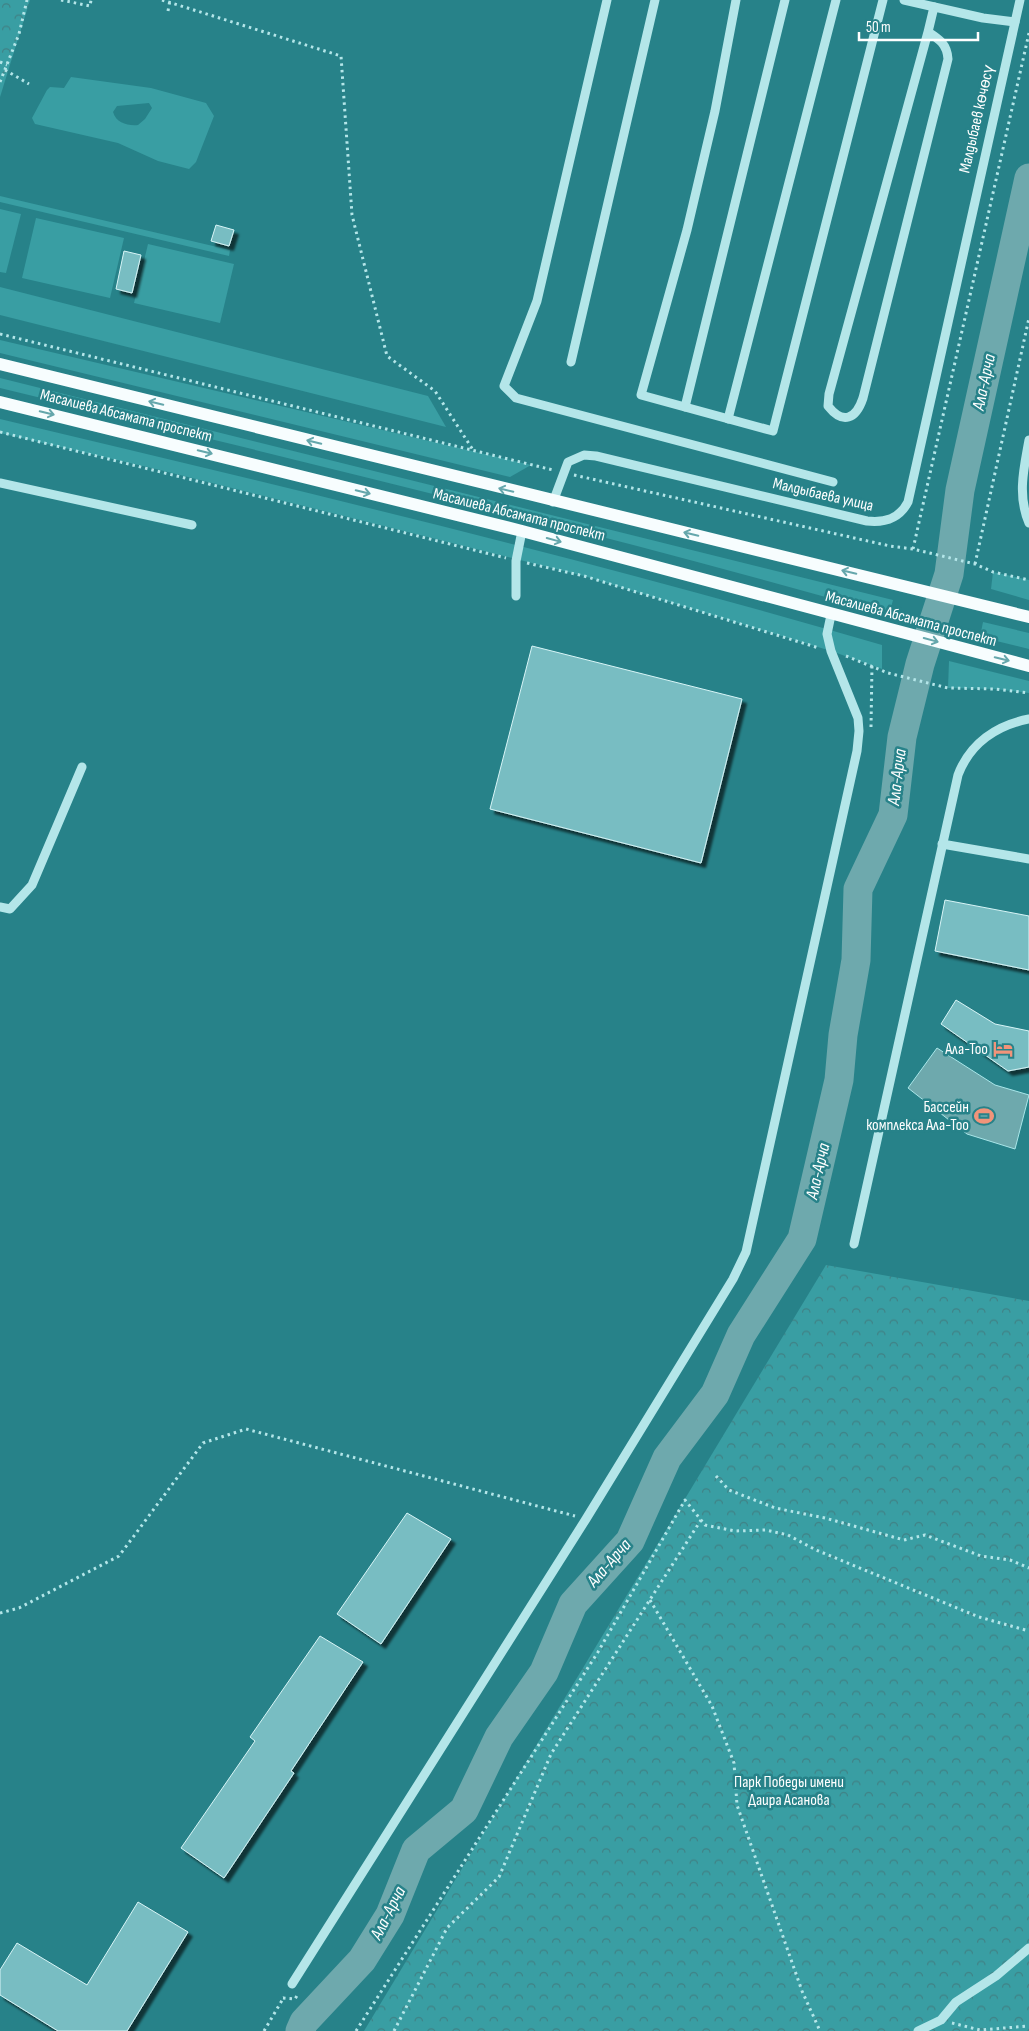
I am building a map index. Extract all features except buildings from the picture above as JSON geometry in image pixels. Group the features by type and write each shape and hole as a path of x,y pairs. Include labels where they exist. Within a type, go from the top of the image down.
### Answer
{"main road":[{"name":"Масалиева Абсамата проспект","path":"0,364 553,502 897,583 1029,617"},
{"name":"Масалиева Абсамата проспект","path":"0,402 522,531 1029,666"}],"street":[{"path":"607,0 537,301 504,386 516,398 834,482"},
{"path":"571,362 655,0"},
{"path":"736,0 715,111 687,230 642,395 773,431 882,0"},
{"path":"686,407 786,0"},
{"path":"728,419 836,0"},
{"path":"904,0 983,18 1015,22"},
{"name":"Малдыбаев көчөсү","path":"977,186 1020,0"},
{"path":"928,32 941,41 948,50 948,58 863,398 859,410 852,416 843,418 834,413 828,406 829,394 934,7"},
{"name":"Малдыбаева улица","path":"553,502 568,462 575,458 596,456 867,521 888,521 896,516 904,510 908,502 977,186"},
{"path":"1029,440 1021,492 1022,504 1029,523"},
{"path":"0,483 192,525"},
{"path":"516,596 516,560 522,531"},
{"path":"292,1984 586,1519 733,1279 746,1252 857,751 858,718 831,651 827,634 832,615"},
{"path":"854,1244 954,788 962,764 969,753 996,729 1029,719"},
{"path":"0,907 10,909 32,885 82,767"},
{"path":"942,844 1029,859"},
{"path":"918,2031 941,2020 956,2002 996,1976 1029,1948"}],"path":[{"path":"0,82 19,34 27,0"},
{"path":"60,0 90,6 91,0"},
{"path":"162,0 342,56 352,215 387,356 435,390 473,451"},
{"path":"168,11 170,0"},
{"path":"913,549 1029,34"},
{"path":"0,62 7,65"},
{"path":"5,70 29,84"},
{"path":"975,564 1029,318"},
{"path":"0,334 564,473 890,546 913,549 975,564 993,572 1029,580"},
{"path":"1023,344 1029,340"},
{"path":"0,432 584,576 831,651 872,665 888,673 948,688 995,689 1029,693"},
{"path":"871,728 873,719 872,665"},
{"path":"0,1614 19,1608 119,1556 203,1443 246,1429 586,1519"},
{"path":"716,1476 728,1490 775,1508 825,1518 904,1540 925,1535 981,1556 1010,1560 1029,1568"},
{"path":"356,2031 598,1652 685,1500 705,1525 735,1531 766,1530 788,1536 816,1550 979,1617 1029,1631"},
{"path":"394,2031 447,1928 499,1877 551,1754 701,1520"},
{"path":"650,1600 712,1706 734,1763 737,1805 802,1991 820,2031"},
{"path":"264,2031 292,1984"},
{"path":"283,1998 294,1999 300,1991"},
{"path":"941,2020 980,2030 1029,2026"},
{"path":"962,2031 966,2026"}],"green space":[{"path":"0,0 30,0 0,97"},
{"path":"71,77 151,88 206,103 214,116 196,162 189,169 158,161 118,143 35,124 32,118 47,90 50,87 64,88","holes":["149,103 152,108 145,119 138,125 123,123 117,119 113,112 117,106"]},
{"path":"0,196 230,250 229,256 0,202"},
{"path":"0,209 21,214 6,273 0,272"},
{"path":"36,218 124,238 110,298 22,278"},
{"path":"148,244 234,264 220,323 134,303"},
{"path":"0,287 428,396 446,427 0,315"},
{"path":"0,340 531,465 510,477 0,353"},
{"path":"0,378 893,600 889,615 557,525 0,388"},
{"path":"0,419 442,526 773,614 882,645 882,669 831,651 584,576 156,469 0,433"},
{"path":"993,572 1029,580 1029,600 991,589"},
{"path":"983,622 1029,633 1029,649 980,637"},
{"path":"949,661 1029,681 1029,693 995,689 948,688"},
{"name":"Парк Победы имени Даира Асанова","path":"826,1265 1029,1301 1029,2031 364,2031"}],"water":[{"name":"Бассейн комплекса Ала-Тоо","path":"937,1048 995,1085 1029,1095 1015,1149 967,1134 908,1088"}],"waterway":[{"name":"Ала-Арча","path":"300,2031 304,2022 362,1960 390,1915 416,1850 464,1810 499,1737 544,1672 573,1604 630,1541 667,1458 715,1394 741,1335 802,1239 839,1080 843,1035 856,960 858,889 893,815 902,737 920,664 949,574 960,490 1029,178"}],"place":[{"name":"Ала-Тоо","path":"1003,1049"},
{"name":"Бассейн комплекса Ала-Тоо","path":"984,1116"}]}
